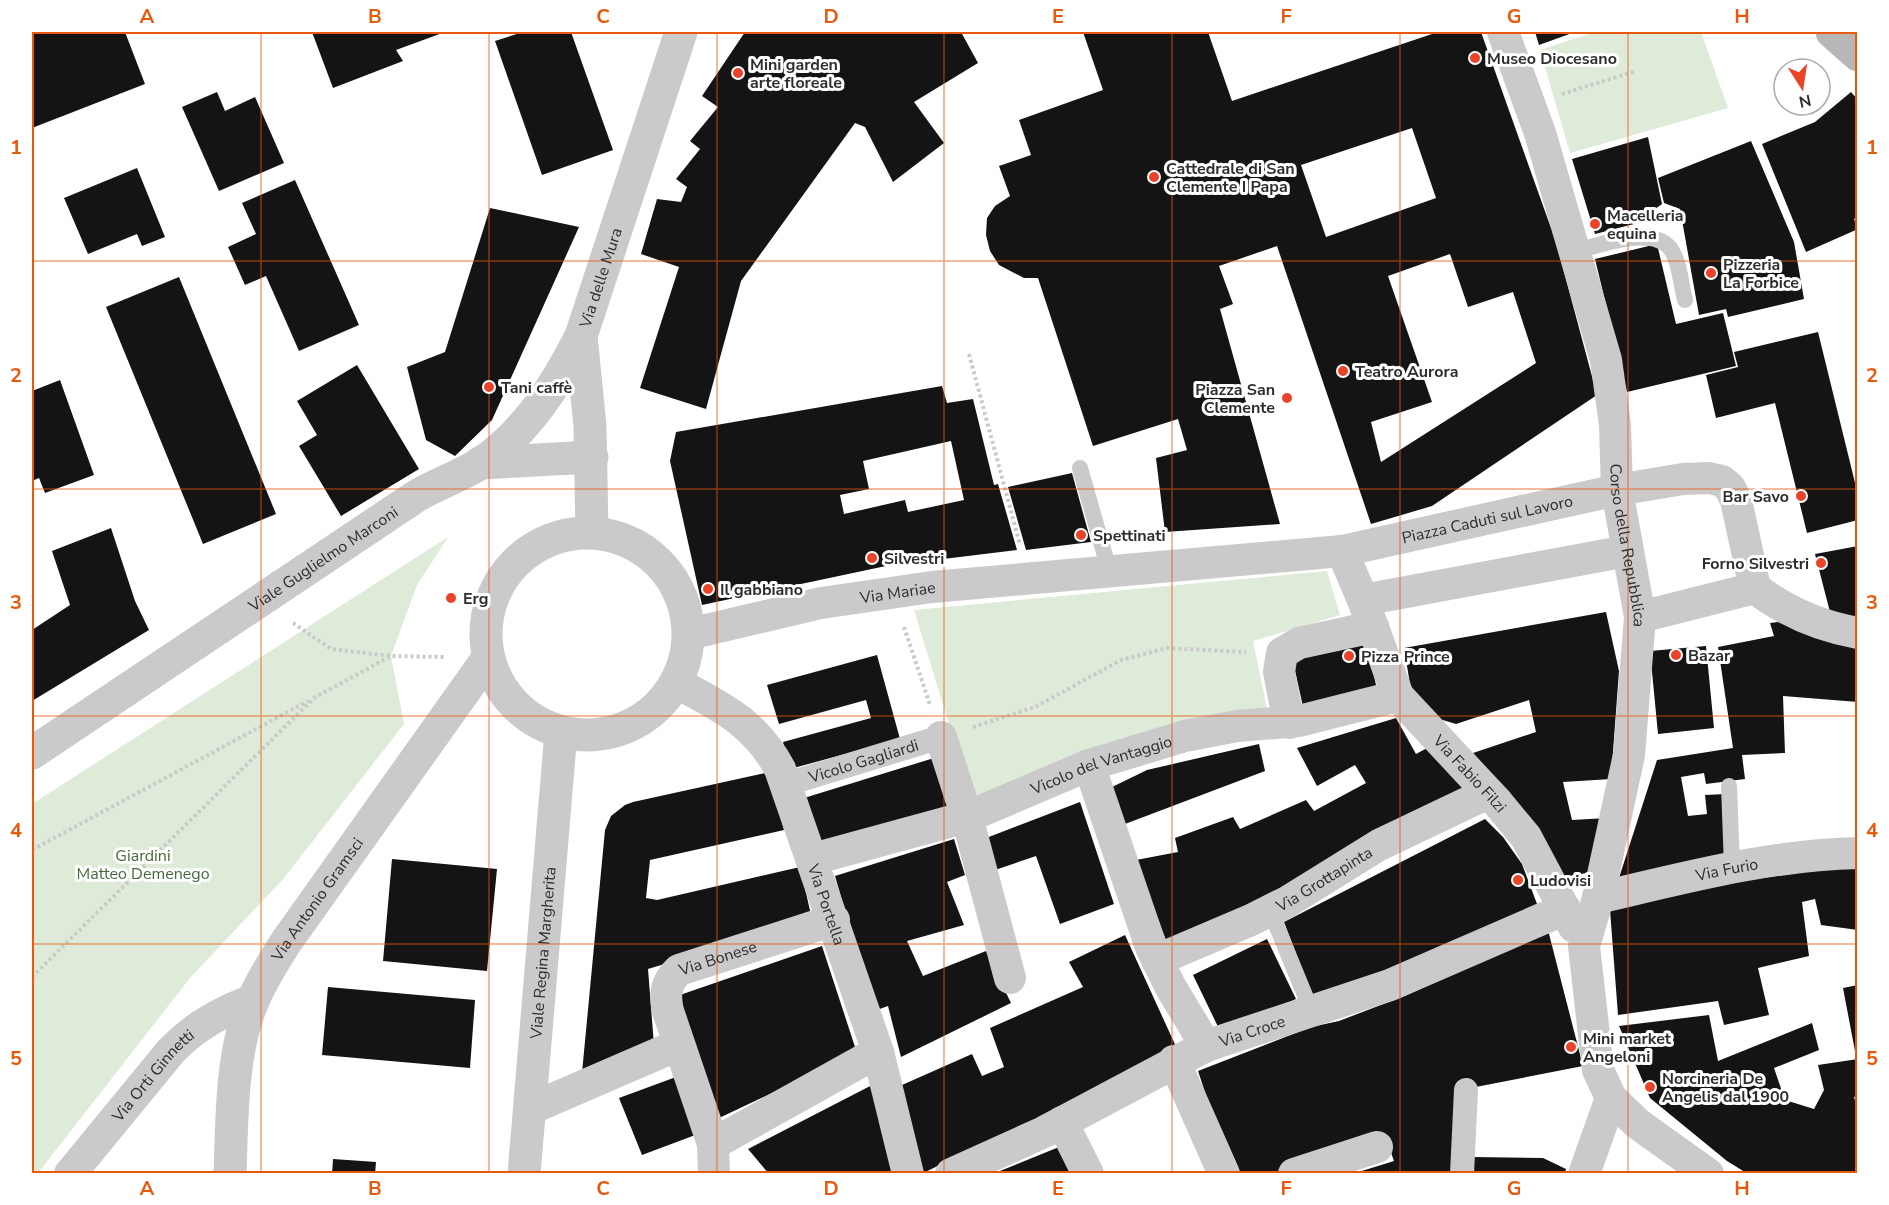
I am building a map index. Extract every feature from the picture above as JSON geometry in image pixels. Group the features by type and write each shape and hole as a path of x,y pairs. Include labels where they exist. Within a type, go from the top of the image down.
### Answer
{"main road":[{"path":"1832,32 1857,55"}],"street":[{"name":"Via delle Mura","path":"592,532 592,457 581,336 681,32"},
{"name":"Corso della Repubblica","path":"1503,32 1530,104 1576,250 1606,360 1615,425 1617,490 1640,617 1629,755 1598,898 1584,946 1598,1070 1611,1098"},
{"name":"Viale Guglielmo Marconi","path":"32,753 428,489 480,464 519,430 537,408 553,387 581,336"},
{"path":"480,464 592,457"},
{"name":"Piazza Caduti sul Lavoro","path":"1342,551 1617,490 1694,478 1722,481 1730,488 1736,500 1755,588"},
{"path":"592,532 626,540 641,547 661,563 677,585 686,608 689,634 686,659 677,683 661,705 639,721 614,732 588,736 561,732 536,722 514,705 498,684 488,658 485,627 492,596 508,569 532,548 560,535 592,532"},
{"path":"1289,723 1279,672 1282,653 1299,643 1368,613 1627,550"},
{"path":"1342,551 1368,613"},
{"name":"Via Mariae","path":"689,634 786,610 892,592 1029,577 1342,551"},
{"path":"1640,617 1755,588 1791,612 1828,626 1857,633"},
{"name":"Via Fabio Filzi","path":"1368,613 1398,696 1526,837 1584,946"},
{"name":"Via Antonio Gramsci","path":"230,1173 238,1061 244,1029 253,1000 269,968 488,658"},
{"name":"Via Portella","path":"677,683 749,726 771,752 787,784 878,1052 908,1173"},
{"name":"Vicolo del Vantaggio","path":"813,859 967,817 1089,765 1211,730 1289,723 1398,696"},
{"name":"Viale Regina Margherita","path":"524,1173 561,732"},
{"path":"941,737 967,817 1010,978"},
{"name":"Vicolo Gagliardi","path":"787,784 941,737"},
{"path":"1089,765 1157,960 1206,1046"},
{"name":"Via Grottapinta","path":"1157,960 1270,910 1379,845 1488,793"},
{"name":"Via Furio","path":"1598,898 1732,867 1820,854 1857,852"},
{"name":"Via Croce","path":"951,1173 1006,1151 1206,1046 1399,982 1565,909"},
{"name":"Via Bonese","path":"834,920 680,970 668,982 666,992 668,1011 714,1159 878,1052"},
{"name":"Via Orti Ginnetti","path":"70,1173 179,1043 214,1016 253,1000"},
{"path":"530,1109 678,1045"},
{"path":"1174,1061 1224,1173"},
{"path":"1462,1173 1466,1090"},
{"path":"1584,1173 1611,1098 1638,1124 1708,1173"},
{"path":"1062,1122 1088,1173"},
{"path":"1294,1173 1326,1169 1377,1147"}],"lane":[{"path":"1576,250 1638,237 1653,237 1665,242 1673,252 1685,300"},
{"path":"1080,468 1109,570"},
{"path":"1729,786 1732,867"},
{"path":"1270,910 1311,1010"}],"path":[{"path":"1530,104 1635,71"},
{"path":"969,354 1029,577"},
{"path":"892,592 941,737 1035,707 1121,660 1167,648 1282,653"},
{"path":"260,600 331,649 391,656 488,658"},
{"path":"32,850 391,656"},
{"path":"32,977 314,698"}],"green space":[{"path":"1595,32 1701,32 1728,108 1570,153 1540,50"},
{"name":"Giardini Matteo Demenego","path":"448,537 417,585 391,656 404,724 284,878 190,978 38,1173 32,1173 32,804"},
{"path":"1327,571 1340,615 1253,641 1268,713 1229,713 1103,744 973,802 914,610"}],"building":[{"path":"32,32 125,32 145,84 32,128"},
{"path":"312,32 445,32 396,50 403,61 333,88"},
{"path":"523,32 571,32 613,150 542,175 495,41"},
{"path":"745,32 961,32 978,63 914,102 944,143 893,182 865,127 855,123 741,281 706,409 640,388 679,267 641,254 657,199 681,202 687,187 676,179 700,149 690,141 718,107 702,96"},
{"path":"1083,32 1208,32 1232,101 1438,32 1481,32 1556,242 1597,395 1432,506 1371,524 1277,246 1219,266 1233,304 1220,309 1280,524 1165,532 1156,458 1187,450 1178,419 1093,446 1038,278 1024,278 999,265 990,251 986,235 987,218 995,206 1010,196 999,166 1031,155 1019,120 1103,90","holes":["1412,128 1436,198 1326,237 1301,165","1450,254 1468,307 1513,292 1536,363 1381,462 1371,422 1432,402 1388,276"]},
{"path":"1535,32 1575,32 1539,45"},
{"path":"217,92 225,111 255,97 284,163 219,191 182,107"},
{"path":"1851,92 1858,100 1858,216 1854,219 1858,229 1806,252 1762,144 1815,122 1821,117 1832,117 1832,108"},
{"path":"1648,137 1662,204 1634,224 1595,234 1572,159"},
{"path":"1751,141 1794,242 1804,299 1728,317 1726,309 1699,315 1680,209 1664,203 1658,178"},
{"path":"137,168 165,237 142,246 137,234 88,254 64,198"},
{"path":"295,180 359,325 299,351 266,276 245,285 228,247 256,234 242,203"},
{"path":"490,208 579,227 492,420 455,456 426,440 407,367 445,352"},
{"path":"1657,244 1676,324 1723,313 1736,366 1627,392 1595,259"},
{"path":"179,277 276,514 203,544 106,307"},
{"path":"1818,332 1858,495 1858,520 1807,533 1775,403 1716,418 1706,375 1738,367 1734,352"},
{"path":"357,365 419,469 341,516 299,446 317,435 297,401"},
{"path":"60,380 94,475 45,493 39,478 32,481 32,391"},
{"path":"942,386 947,403 973,399 994,485 998,484 1017,550 886,566 702,605 670,461 676,432","holes":["951,441 964,500 908,512 905,500 844,514 840,495 869,489 863,461"]},
{"path":"1072,473 1091,542 1026,550 1008,487"},
{"path":"111,528 135,601 149,630 32,701 32,630 70,605 52,551"},
{"path":"1858,546 1858,622 1831,616 1815,554"},
{"path":"1606,612 1619,671 1611,779 1563,782 1572,820 1607,818 1597,871 1560,878 1533,824 1473,753 1536,732 1529,700 1456,724 1436,718 1411,690 1404,648"},
{"path":"1786,621 1858,640 1858,702 1783,696 1785,753 1742,755 1745,779 1706,784 1704,773 1681,777 1688,816 1707,814 1705,795 1725,794 1726,860 1618,881 1657,760 1733,748 1718,647 1774,636 1770,623"},
{"path":"1366,640 1378,694 1304,711 1292,657"},
{"path":"1706,646 1714,728 1658,734 1650,651"},
{"path":"877,655 900,739 790,769 783,742 871,718 866,700 779,724 767,685"},
{"path":"1396,718 1416,754 1429,747 1467,793 1287,892 1167,943 1136,860 1178,852 1175,838 1233,817 1240,829 1306,800 1314,811 1366,783 1355,765 1317,786 1297,748"},
{"path":"1259,744 1265,771 1125,824 1112,787 1147,770"},
{"path":"934,758 950,814 820,853 804,798"},
{"path":"770,772 784,830 650,860 646,898 657,900 800,867 812,919 648,969 654,1045 582,1073 605,830 611,816 633,802"},
{"path":"1080,802 1114,904 1060,924 1036,856 992,871 981,840"},
{"path":"1485,819 1503,837 1522,864 1540,912 1315,1003 1284,922"},
{"path":"954,839 965,875 947,882 964,925 907,941 923,976 986,951 1011,1003 901,1057 888,1006 874,1011 835,876"},
{"path":"392,859 497,869 487,971 383,961"},
{"path":"1858,868 1858,930 1821,925 1815,899 1802,902 1809,956 1758,968 1769,1015 1724,1025 1718,1001 1618,1015 1610,910 1717,884 1827,869"},
{"path":"1548,930 1583,1066 1455,1091 1458,1174 1352,1174 1394,1161 1385,1136 1273,1174 1232,1174 1198,1071 1311,1027 1339,1021 1407,995"},
{"path":"1125,935 1178,1051 921,1174 902,1085 972,1054 982,1076 1004,1067 990,1028 1083,987 1069,962"},
{"path":"1267,939 1296,999 1222,1035 1193,975"},
{"path":"822,946 857,1053 717,1119 677,996"},
{"path":"1858,985 1858,1051 1855,1051 1843,988"},
{"path":"328,987 475,1000 470,1068 322,1055"},
{"path":"1709,1015 1718,1061 1812,1023 1819,1050 1774,1068 1785,1100 1814,1109 1824,1090 1818,1065 1858,1059 1858,1096 1854,1097 1858,1111 1858,1174 1748,1174 1727,1161 1650,1098 1619,1026"},
{"path":"676,1077 698,1134 642,1155 619,1098"},
{"path":"876,1083 895,1174 769,1174 748,1149"},
{"path":"1059,1147 1072,1174 995,1174 995,1173"},
{"path":"1472,1157 1543,1158 1566,1169 1565,1174 1472,1174"},
{"path":"333,1159 376,1162 375,1174 332,1174"}],"place":[{"name":"Museo Diocesano","path":"1475,58"},
{"name":"Mini garden arte floreale","path":"738,73"},
{"name":"Cattedrale di San Clemente I Papa","path":"1154,177"},
{"name":"Macelleria equina","path":"1595,224"},
{"name":"Pizzeria La Forbice","path":"1711,273"},
{"name":"Teatro Aurora","path":"1343,371"},
{"name":"Tani caffè","path":"489,387"},
{"name":"Piazza San Clemente","path":"1287,398"},
{"name":"Bar Savo","path":"1801,496"},
{"name":"Spettinati","path":"1081,535"},
{"name":"Silvestri","path":"872,558"},
{"name":"Forno Silvestri","path":"1821,563"},
{"name":"Il gabbiano","path":"708,589"},
{"name":"Erg","path":"451,598"},
{"name":"Bazar","path":"1676,655"},
{"name":"Pizza Prince","path":"1349,656"},
{"name":"Ludovisi","path":"1518,880"},
{"name":"Mini market Angeloni","path":"1571,1047"},
{"name":"Norcineria De Angelis dal 1900","path":"1650,1087"}]}
